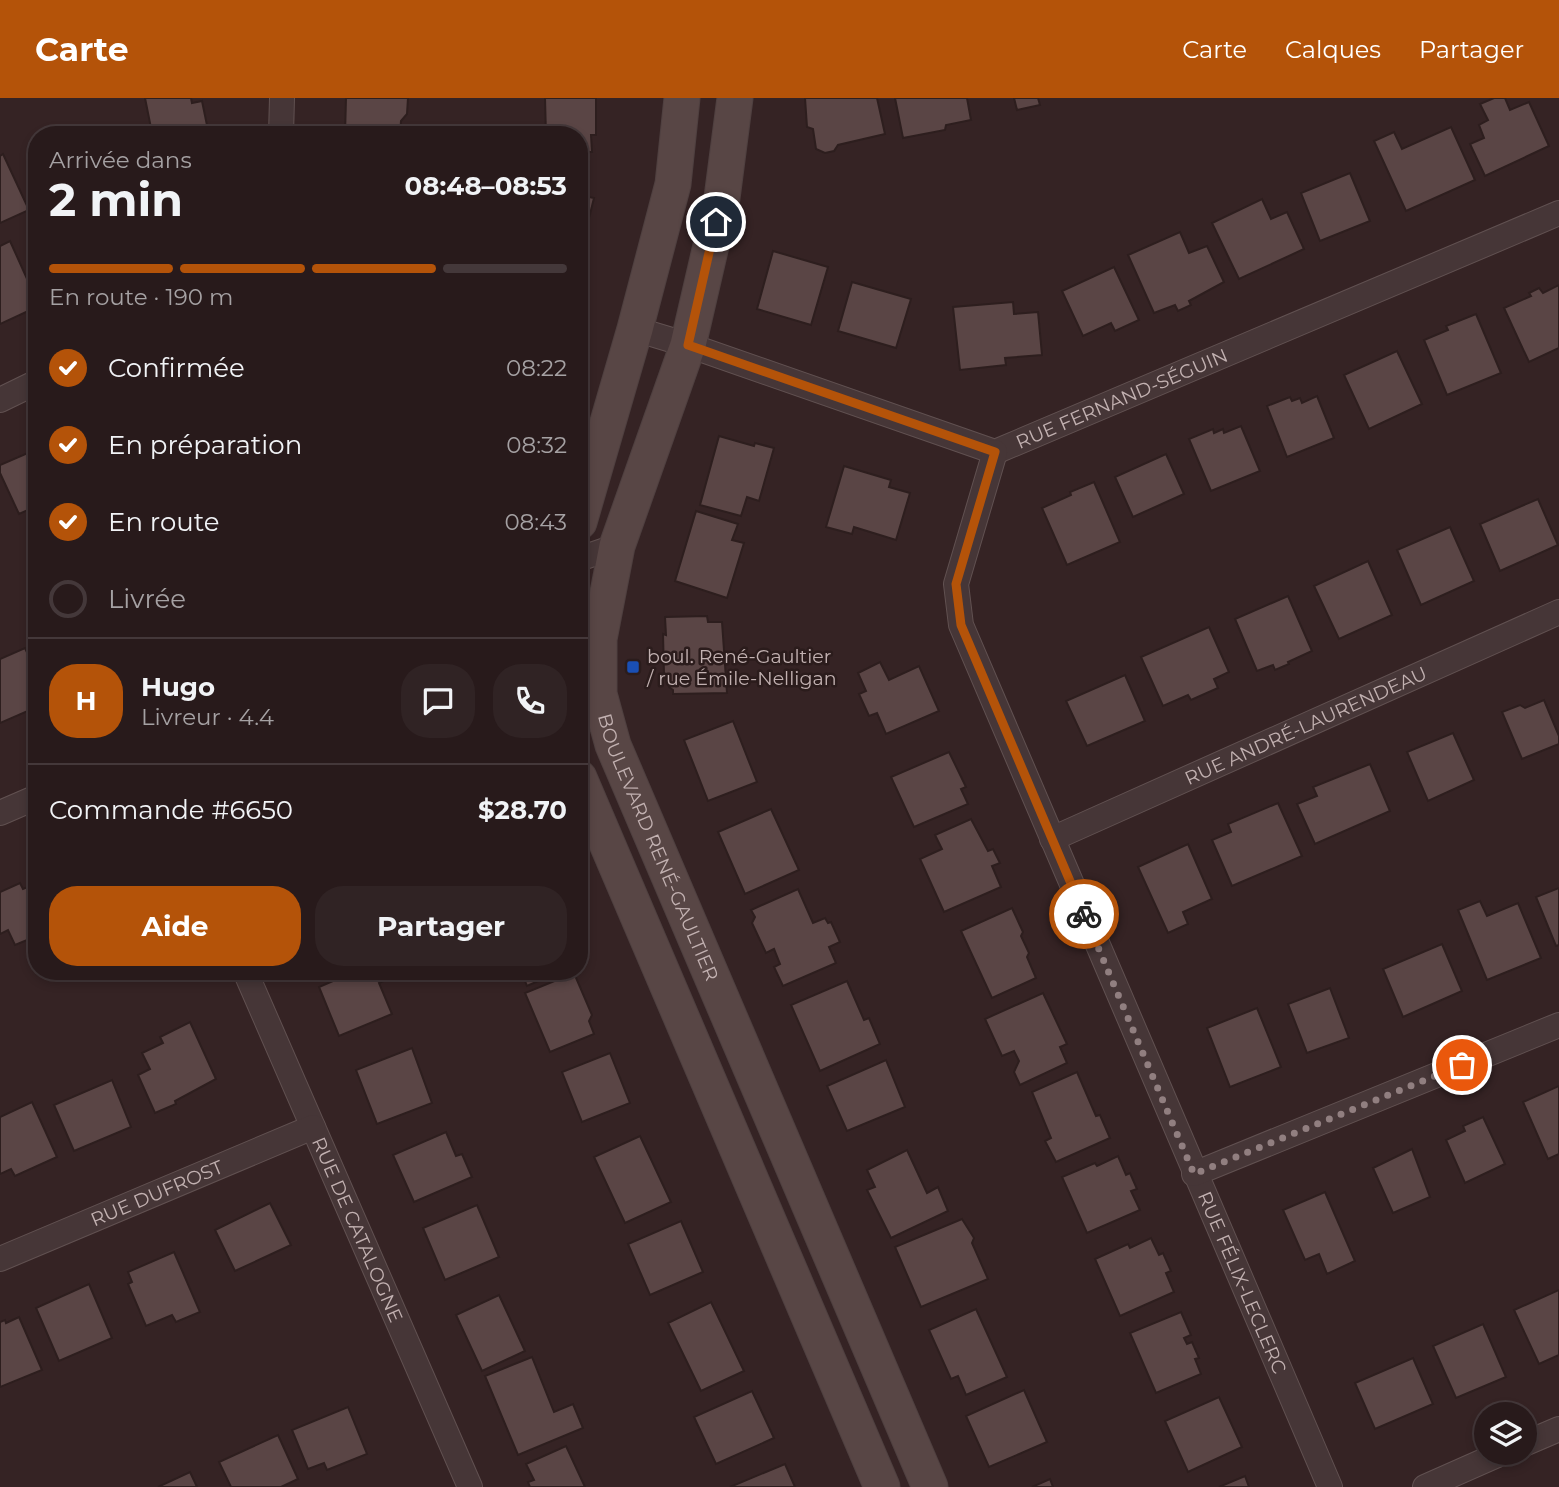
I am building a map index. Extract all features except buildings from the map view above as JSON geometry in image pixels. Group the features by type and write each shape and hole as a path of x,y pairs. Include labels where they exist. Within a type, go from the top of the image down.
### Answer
{"street":[{"path":"281,126 282,98"},
{"path":"588,491 673,184 682,98"},
{"name":"BOULEVARD RENÉ-GAULTIER","path":"735,98 722,198 688,345 617,546 599,639 600,694 612,746 930,1487"},
{"name":"RUE FERNAND-SÉGUIN","path":"635,329 995,452 1559,213"},
{"path":"0,400 28,386"},
{"name":"RUE FÉLIX-LECLERC","path":"995,452 956,584 961,625 1330,1487"},
{"path":"588,556 617,546"},
{"name":"RUE ANDRÉ-LAURENDEAU","path":"1052,839 1559,612"},
{"path":"588,799 882,1487"},
{"path":"0,813 28,801"},
{"name":"RUE DE CATALOGNE","path":"249,980 470,1487"},
{"path":"1194,1174 1559,1025"},
{"name":"RUE DUFROST","path":"0,1259 313,1127"},
{"path":"1537,1438 1559,1429"},
{"path":"1425,1487 1475,1465"}],"way so far":[{"path":"1084,914 1194,1174 1462,1065"}],"place":[{"name":"boul. René-Gaultier / rue Émile-Nelligan","path":"633,667"}],"route":[{"path":"716,222 688,345 995,452 956,584 961,625 1084,914"}]}
